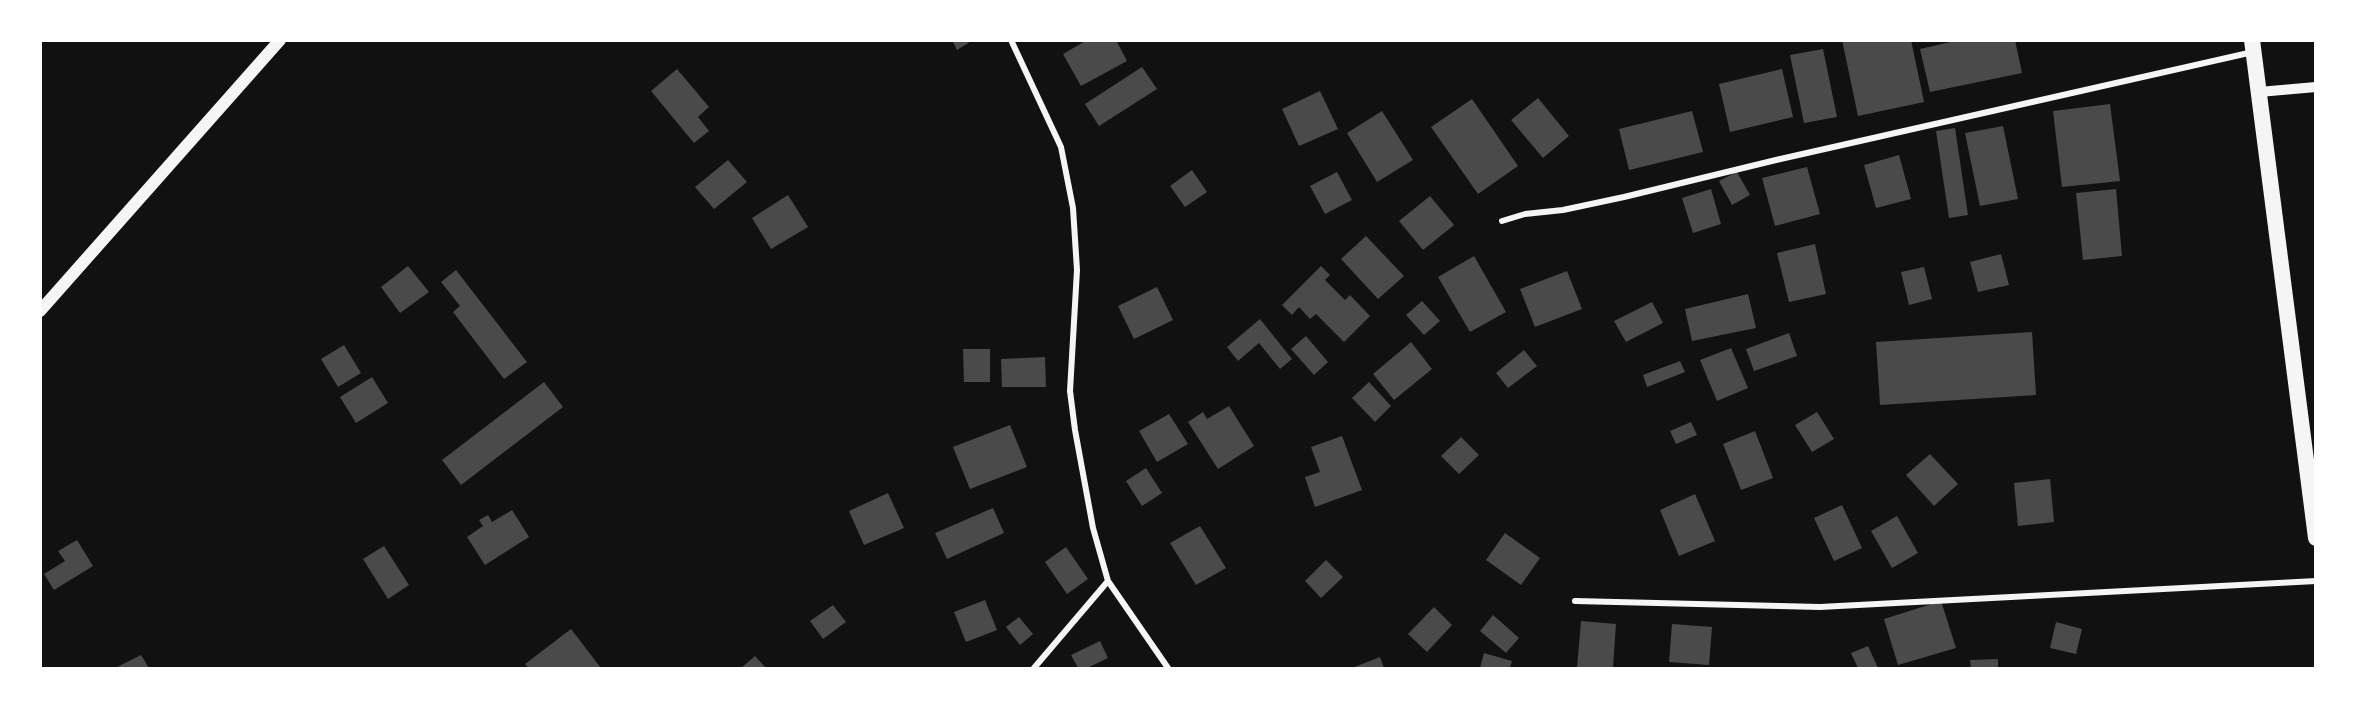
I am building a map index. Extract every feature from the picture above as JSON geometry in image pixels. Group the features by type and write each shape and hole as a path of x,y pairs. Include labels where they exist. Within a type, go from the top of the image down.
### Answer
{"highway":[{"path":"2253,46 2316,538"}],"main road":[{"path":"40,311 280,40"}],"street":[{"path":"1011,40 1061,147 1073,208 1077,270 1071,392 1075,430 1093,528 1108,581 1168,669"},
{"path":"1502,221 1525,214 1563,210 1624,197 2253,46"},
{"path":"2259,92 2316,87"},
{"path":"1034,669 1108,581"},
{"path":"1575,602 1821,607 2316,581"}],"building":[{"path":"952,40 973,40 957,50"},
{"path":"1087,40 1116,40 1127,61 1081,86 1063,54"},
{"path":"1842,40 1911,40 1924,102 1858,116"},
{"path":"1959,40 2015,40 2022,73 1930,92 1920,49"},
{"path":"1823,49 1837,117 1804,123 1790,55"},
{"path":"1142,67 1157,89 1099,126 1085,104"},
{"path":"677,69 709,107 698,117 709,131 694,143 651,91"},
{"path":"1782,69 1793,117 1730,132 1719,84"},
{"path":"1320,91 1338,129 1299,146 1282,109"},
{"path":"1538,98 1569,136 1543,158 1511,120"},
{"path":"1472,99 1518,166 1478,194 1431,127"},
{"path":"2110,104 2120,181 2062,187 2053,111"},
{"path":"1382,111 1413,160 1377,182 1347,133"},
{"path":"1692,111 1703,152 1629,170 1619,129"},
{"path":"2003,126 2018,199 1980,206 1965,133"},
{"path":"1955,128 1968,215 1949,218 1936,131"},
{"path":"1899,155 1911,199 1876,208 1864,165"},
{"path":"728,160 747,182 714,209 695,187"},
{"path":"1807,167 1820,214 1775,226 1762,178"},
{"path":"1192,170 1207,192 1185,207 1170,186"},
{"path":"1337,172 1352,200 1325,214 1310,186"},
{"path":"1737,172 1750,195 1732,205 1719,181"},
{"path":"1711,189 1721,224 1693,233 1682,198"},
{"path":"2116,189 2122,256 2083,260 2076,193"},
{"path":"788,195 808,227 771,249 752,218"},
{"path":"1430,196 1454,225 1423,250 1399,221"},
{"path":"1366,236 1404,276 1378,299 1341,259"},
{"path":"1815,244 1826,294 1789,302 1777,253"},
{"path":"2001,254 2009,285 1978,292 1970,262"},
{"path":"1474,256 1506,312 1470,332 1438,277"},
{"path":"408,266 429,292 400,313 381,287"},
{"path":"1321,266 1330,275 1325,280 1345,300 1350,295 1370,316 1344,342 1316,314 1310,319 1299,307 1292,315 1282,305"},
{"path":"1924,267 1932,299 1909,305 1901,272"},
{"path":"456,270 527,362 504,379 453,312 460,306 441,282"},
{"path":"1567,271 1582,309 1535,327 1520,289"},
{"path":"1157,287 1173,320 1134,339 1118,306"},
{"path":"1748,294 1756,328 1692,341 1685,309"},
{"path":"1422,301 1440,321 1424,335 1406,315"},
{"path":"1652,302 1663,323 1626,342 1614,321"},
{"path":"1260,319 1292,359 1280,369 1259,343 1238,361 1227,347"},
{"path":"2032,332 2036,395 1880,405 1876,342"},
{"path":"1789,333 1797,356 1754,371 1746,349"},
{"path":"1306,336 1328,362 1314,375 1291,349"},
{"path":"1411,342 1432,369 1394,400 1373,374"},
{"path":"344,345 361,373 338,387 321,359"},
{"path":"1731,348 1748,388 1717,401 1700,360"},
{"path":"963,349 990,349 990,382 964,382"},
{"path":"1524,350 1537,366 1508,388 1496,373"},
{"path":"1045,357 1046,387 1002,387 1001,359"},
{"path":"1680,361 1685,372 1647,387 1643,375"},
{"path":"372,377 388,403 356,423 340,397"},
{"path":"544,382 563,407 461,485 442,460"},
{"path":"1369,382 1391,406 1375,422 1352,398"},
{"path":"1229,406 1254,446 1218,469 1188,422 1203,412 1207,419"},
{"path":"1817,412 1834,439 1812,452 1795,425"},
{"path":"1169,414 1188,444 1157,462 1139,431"},
{"path":"1691,422 1697,435 1676,444 1670,431"},
{"path":"1010,425 1027,467 970,489 953,447"},
{"path":"1755,431 1773,478 1741,490 1723,444"},
{"path":"1342,436 1362,490 1315,507 1305,477 1320,472 1311,447"},
{"path":"1461,437 1479,455 1459,474 1441,456"},
{"path":"1930,454 1958,484 1934,506 1906,475"},
{"path":"1146,468 1162,493 1142,506 1126,481"},
{"path":"2050,479 2054,522 2018,526 2014,483"},
{"path":"888,493 904,528 864,545 849,511"},
{"path":"1695,494 1715,541 1679,556 1660,510"},
{"path":"1842,505 1862,548 1834,561 1814,518"},
{"path":"993,508 1004,533 947,559 935,533"},
{"path":"512,510 529,537 485,565 467,537 483,526 479,520 488,515 492,522"},
{"path":"1897,516 1918,553 1892,568 1871,531"},
{"path":"1200,526 1226,568 1196,585 1170,543"},
{"path":"1505,533 1540,558 1521,585 1486,560"},
{"path":"77,540 93,566 54,590 44,574 65,561 58,551"},
{"path":"384,546 409,585 388,599 363,559"},
{"path":"1066,547 1088,579 1067,594 1045,562"},
{"path":"1326,560 1343,577 1321,598 1305,581"},
{"path":"985,600 997,630 966,642 954,612"},
{"path":"1941,601 1956,648 1898,665 1884,619"},
{"path":"833,605 846,622 823,639 810,621"},
{"path":"1434,607 1452,625 1427,652 1408,634"},
{"path":"1493,615 1519,638 1506,653 1480,631"},
{"path":"1019,617 1033,634 1020,645 1006,627"},
{"path":"1581,621 1616,624 1613,668 1577,668"},
{"path":"2056,622 2082,629 2076,654 2050,648"},
{"path":"1672,624 1712,627 1709,665 1669,662"},
{"path":"571,629 601,668 528,668 525,664"},
{"path":"1100,641 1108,658 1087,668 1078,668 1071,655"},
{"path":"1868,646 1878,668 1858,668 1851,653"},
{"path":"1484,653 1512,661 1510,668 1480,668"},
{"path":"141,655 149,668 115,668"},
{"path":"755,656 766,668 741,668"},
{"path":"1380,657 1384,668 1352,668"},
{"path":"1998,659 1998,668 1971,668 1970,660"}]}
